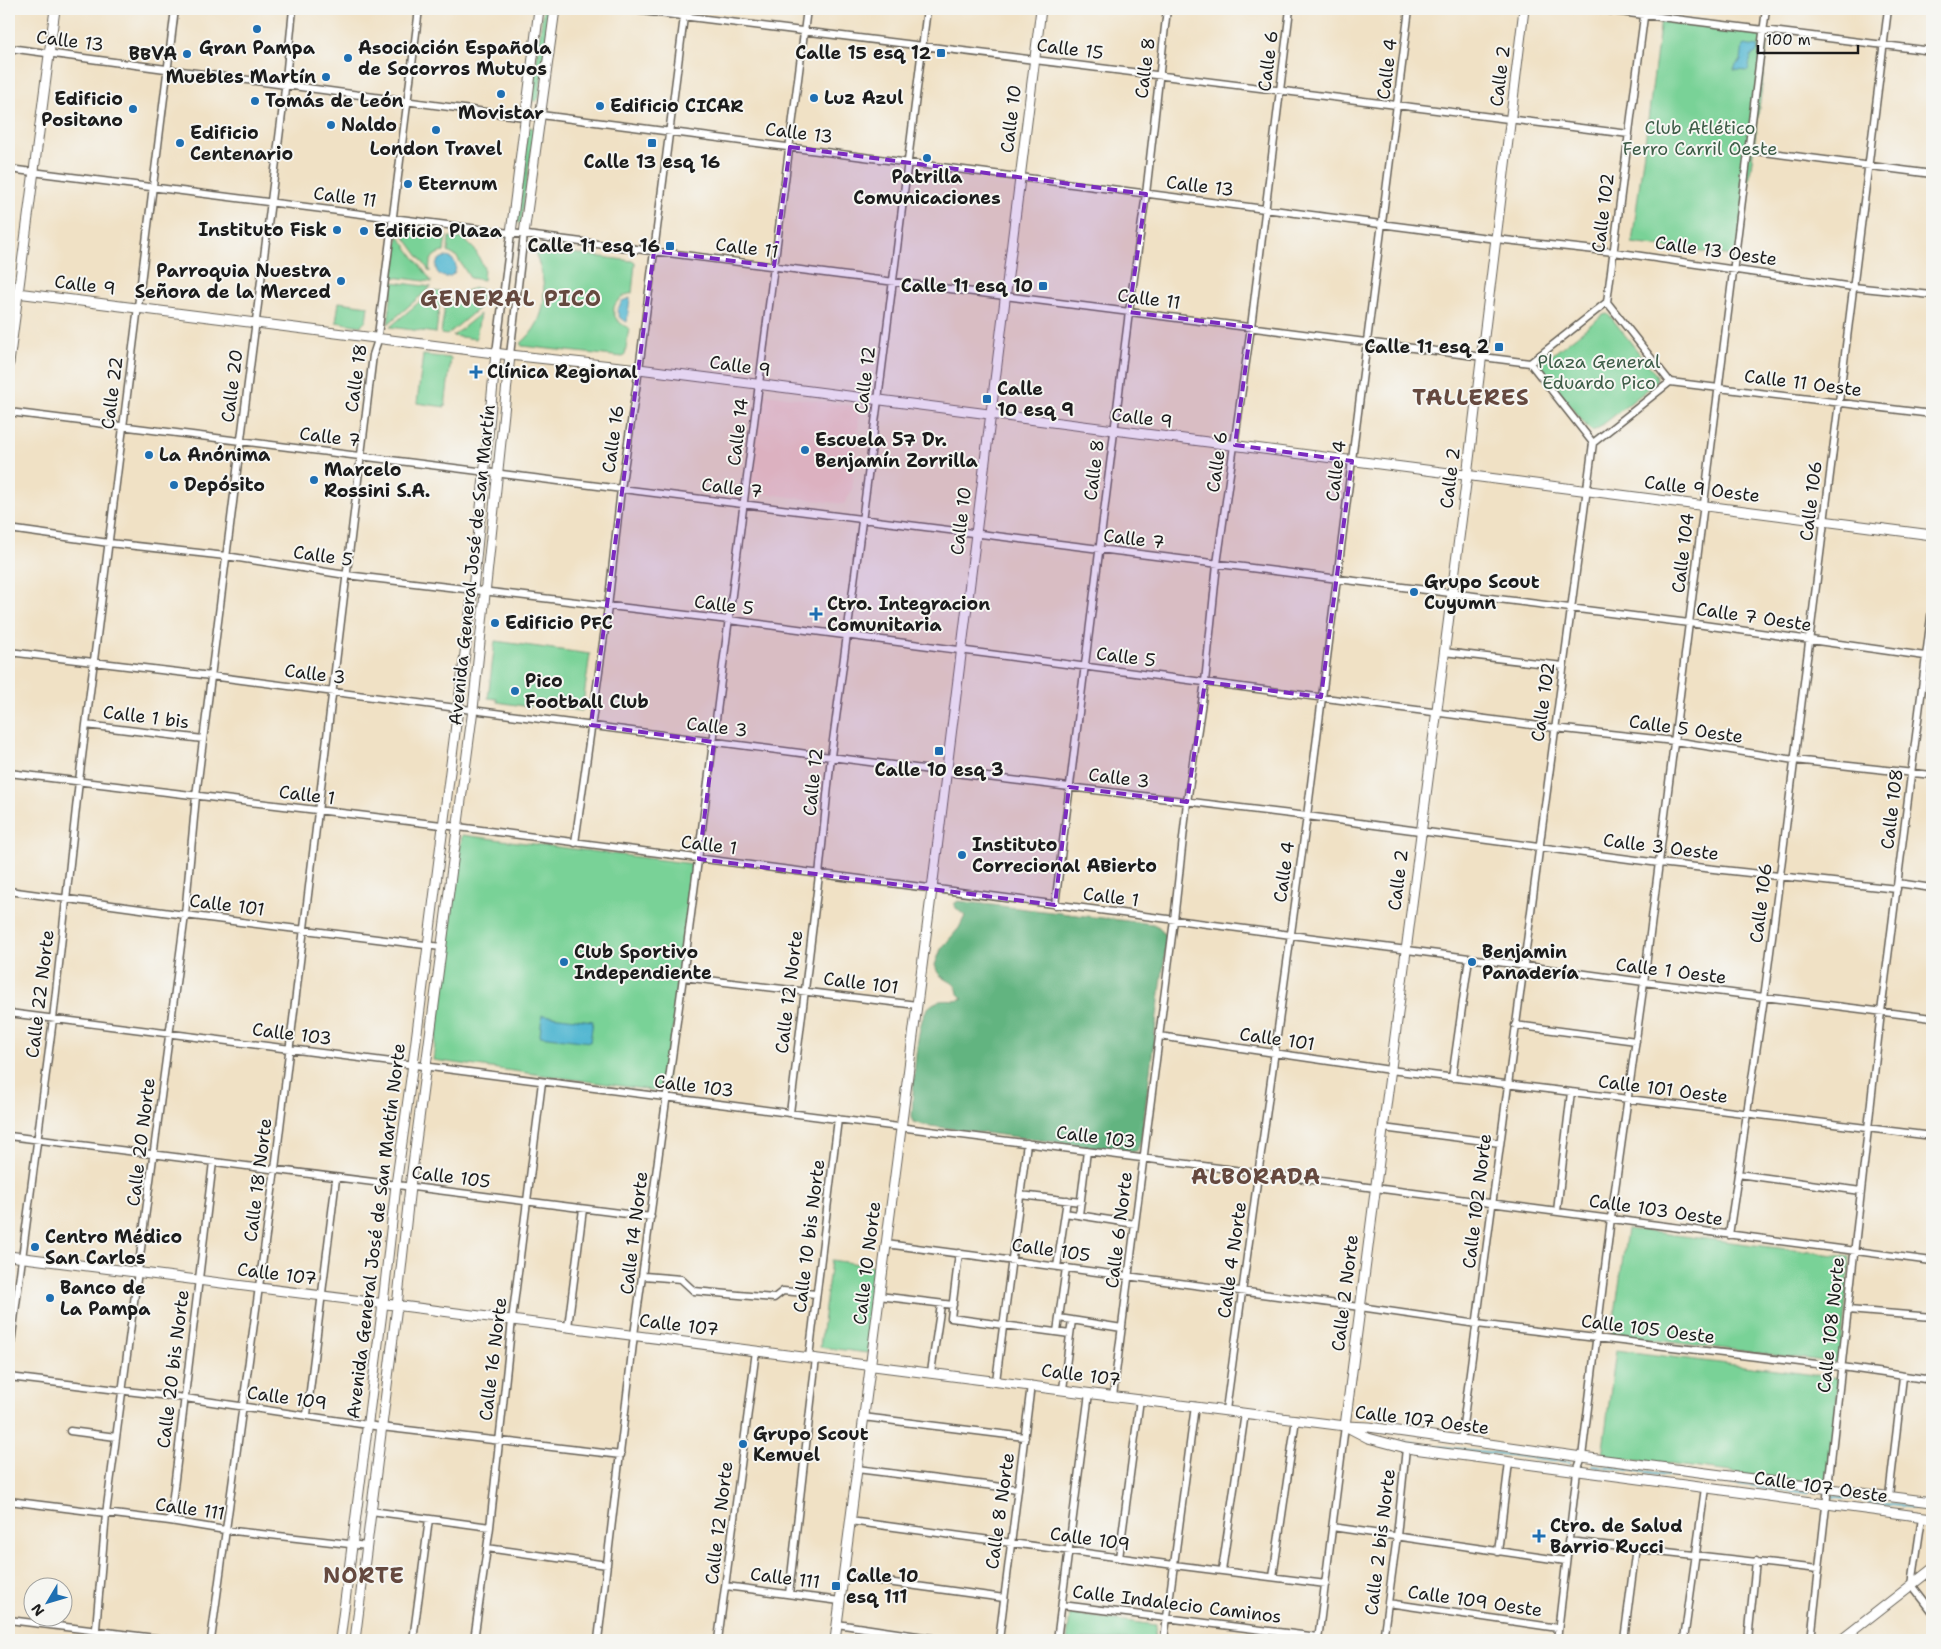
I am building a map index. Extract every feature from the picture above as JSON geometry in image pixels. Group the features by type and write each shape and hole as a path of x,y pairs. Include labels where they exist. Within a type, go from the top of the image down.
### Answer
{"street":[{"path":"9,363 13,292 34,172 55,9"},
{"name":"Calle 22","path":"79,781 175,9"},
{"name":"Calle 20","path":"196,796 256,322 293,9"},
{"name":"Calle 18","path":"318,811 373,355 377,338 419,9"},
{"name":"Avenida General José de San Martín","path":"444,825 473,590 496,353 539,9"},
{"name":"Avenida General José de San Martín","path":"458,827 473,709 524,234 554,9"},
{"name":"Calle 15","path":"626,9 684,12 805,31 1629,134"},
{"name":"Calle 14","path":"698,859 807,9"},
{"name":"Calle 12","path":"819,875 831,756 927,9"},
{"name":"Calle 10","path":"932,889 1040,9"},
{"name":"Calle 8","path":"1055,905 1129,312 1146,194 1167,9"},
{"name":"Calle 6","path":"1174,920 1187,802 1205,682 1218,564 1235,446 1290,9"},
{"name":"Calle 4","path":"1291,936 1409,9"},
{"name":"Calle 2","path":"1406,951 1482,357 1524,9"},
{"path":"1596,9 1645,12 1764,30 1932,51"},
{"name":"Calle 104","path":"1557,1640 1577,1470 1582,1457 1611,1218 1644,982 1766,9"},
{"name":"Calle 106","path":"1729,1235 1780,875 1888,9"},
{"name":"Calle 16","path":"575,843 608,607 621,489 639,369 684,12"},
{"name":"Calle 102","path":"1607,302 1645,12"},
{"name":"Calle 13","path":"9,48 407,102 524,117 541,115 1496,239"},
{"path":"1748,150 1932,174"},
{"name":"Calle 11","path":"9,169 1482,357"},
{"name":"Calle 13 Oeste","path":"1496,239 1614,252 1853,286 1932,295"},
{"name":"Calle 9","path":"13,292 510,355 639,369 1467,476"},
{"path":"1482,357 1530,363 1592,443 1670,382 1607,302 1530,363"},
{"name":"Calle 11 Oeste","path":"1670,382 1932,414"},
{"name":"Calle 7","path":"9,412 1452,594"},
{"name":"Calle 102","path":"1523,966 1592,443"},
{"name":"Calle 9 Oeste","path":"1467,476 1932,535"},
{"name":"Calle 5","path":"9,530 226,556 346,574 608,607 729,620 961,652 1436,712"},
{"name":"Calle 7 Oeste","path":"1452,594 1689,623 1929,657"},
{"name":"Calle 108","path":"1881,1012 1929,657 1932,608"},
{"name":"Calle 3","path":"9,652 473,709 946,772 1421,831"},
{"path":"1444,652 1563,666"},
{"name":"Calle 5 Oeste","path":"1436,712 1674,741 1794,760 1932,775"},
{"name":"Calle 1 bis","path":"86,725 203,739"},
{"name":"Calle 1","path":"9,774 444,825 1406,951"},
{"name":"Calle 22 Norte","path":"9,1359 53,1019 79,781"},
{"name":"Calle 20 Norte","path":"95,1640 106,1514 185,915 196,796"},
{"name":"Calle 18 Norte","path":"211,1640 259,1288 318,811"},
{"name":"Avenida General José de San Martín Norte","path":"340,1640 383,1304 396,1185 444,825"},
{"name":"Avenida General José de San Martín Norte","path":"355,1640 410,1187 458,827"},
{"name":"Calle 3 Oeste","path":"1421,831 1659,863 1932,888"},
{"name":"Calle 14 Norte","path":"598,1640 634,1336 644,1276 698,859"},
{"name":"Calle 12 Norte","path":"790,1113 819,875"},
{"name":"Calle 10 Norte","path":"835,1640 932,889"},
{"name":"Calle 101","path":"9,891 441,947"},
{"name":"Calle 6 Norte","path":"1113,1396 1174,920"},
{"name":"Calle 4 Norte","path":"1226,1410 1291,936"},
{"name":"Calle 1 Oeste","path":"1406,951 1932,1018"},
{"name":"Calle 2 Norte","path":"1318,1639 1406,951"},
{"path":"1452,1078 1469,958"},
{"name":"Calle 102 Norte","path":"1461,1440 1523,966"},
{"name":"Calle 101","path":"683,977 916,1005"},
{"name":"Calle 108 Norte","path":"1811,1640 1881,1012"},
{"name":"Calle 103","path":"9,1013 1375,1188"},
{"path":"1516,1025 1636,1040"},
{"name":"Calle 101","path":"1159,1036 1390,1070"},
{"name":"Calle 101 Oeste","path":"1390,1070 1932,1136"},
{"name":"Calle 16 Norte","path":"474,1640 490,1526 512,1320 542,1082"},
{"path":"1556,1211 1571,1092"},
{"name":"Calle 10 bis Norte","path":"789,1594 813,1358 816,1294 838,1119"},
{"path":"1383,1128 1500,1143"},
{"name":"Calle 105","path":"9,1136 651,1218"},
{"path":"996,1381 1027,1143"},
{"path":"1079,1215 1087,1151"},
{"name":"Calle 20 bis Norte","path":"170,1521 213,1162"},
{"path":"1738,1174 1861,1191"},
{"path":"307,1415 336,1179"},
{"name":"Calle 103 Oeste","path":"1375,1188 1932,1261"},
{"path":"1020,1195 1081,1202"},
{"path":"1058,1266 1067,1200"},
{"path":"568,1327 583,1209"},
{"path":"1065,1213 1135,1224"},
{"name":"Calle 105","path":"886,1244 1360,1307"},
{"path":"960,1254 951,1318 1070,1334"},
{"name":"Calle 107","path":"9,1256 1344,1426"},
{"path":"1058,1332 1066,1268"},
{"path":"644,1276 681,1279 694,1291 774,1298 783,1291 816,1294"},
{"path":"879,1296 953,1306"},
{"path":"931,1372 941,1305"},
{"name":"Calle 105 Oeste","path":"1360,1307 1476,1324 1842,1367 1932,1380"},
{"path":"1848,1310 1932,1317"},
{"path":"1059,1318 1122,1328"},
{"path":"1063,1389 1072,1320"},
{"name":"Calle 12 Norte","path":"718,1640 756,1351"},
{"name":"Calle 109","path":"9,1377 185,1398 382,1427 621,1455"},
{"path":"1889,1496 1903,1377"},
{"name":"Calle 8 Norte","path":"998,1640 1031,1385"},
{"path":"1057,1640 1089,1393"},
{"path":"1119,1558 1140,1399"},
{"path":"1164,1640 1195,1406"},
{"path":"1222,1571 1245,1413"},
{"path":"864,1417 1025,1437"},
{"path":"1273,1577 1296,1419"},
{"name":"Calle 107 Oeste","path":"1344,1426 1368,1426 1582,1457 1932,1502"},
{"name":"Calle 107 Oeste","path":"1344,1426 1368,1438 1406,1448 1932,1518"},
{"path":"70,1431 116,1437"},
{"name":"Calle 2 bis Norte","path":"1383,1640 1397,1536 1406,1448"},
{"path":"1498,1552 1509,1462"},
{"path":"857,1469 1018,1489"},
{"path":"1684,1640 1705,1488"},
{"name":"Calle 111","path":"9,1500 225,1530 367,1546"},
{"path":"371,1511 490,1526"},
{"path":"1922,1517 1912,1585 1932,1611"},
{"path":"413,1640 429,1519"},
{"name":"Calle 109","path":"850,1521 1011,1544 1326,1584"},
{"path":"1332,1527 1566,1561"},
{"path":"1568,1541 1819,1569"},
{"path":"487,1548 607,1565"},
{"path":"1624,1640 1636,1548"},
{"path":"1748,1640 1756,1561"},
{"path":"1842,1640 1932,1569"},
{"path":"843,1576 1004,1598"},
{"name":"Calle 111","path":"726,1586 840,1601"},
{"name":"Calle 109 Oeste","path":"1388,1603 1558,1628"},
{"name":"Calle Indalecio Caminos","path":"1062,1605 1318,1639"},
{"path":"9,1620 171,1640"},
{"path":"837,1624 944,1640"}],"highlighted area":[{"path":"790,147 1146,194 1129,312 1251,327 1235,445 1352,461 1321,697 1205,682 1187,802 1069,787 1055,905 699,859 714,742 591,725 654,251 774,266"}],"shaded area":[{"name":"Escuela 57 Dr. Benjamín Zorrilla","path":"765,394 855,406 860,412 852,490 844,504 753,492 750,487 760,396"}],"green space":[{"path":"543,9 550,9 550,11 539,98 535,102 532,99"},
{"name":"Club Atlético Ferro Carril Oeste","path":"1661,19 1769,34 1739,257 1632,243"},
{"path":"533,128 534,132 521,223 519,223 517,222 527,129"},
{"path":"403,230 446,236 444,252 432,258 430,272 401,232"},
{"path":"398,235 432,282 393,277"},
{"path":"449,237 464,239 475,250 484,268 483,280 470,278 457,257 448,252"},
{"path":"533,248 632,261 635,263 632,293 619,300 615,304 614,309 617,319 629,328 625,355 623,357 522,346 520,344 537,323 542,312 544,299 542,274"},
{"path":"393,282 431,287 388,324"},
{"path":"475,288 482,289 480,307 447,335 441,334 445,305 466,291"},
{"path":"432,291 441,292 436,333 390,327"},
{"path":"339,302 368,306 366,321 361,326 336,322"},
{"path":"480,314 476,339 453,336"},
{"name":"Plaza General Eduardo Pico","path":"1607,314 1657,376 1656,383 1592,431 1542,370 1541,366 1544,361 1603,315"},
{"path":"423,355 451,358 445,407 417,403"},
{"path":"495,641 590,654 582,711 531,704 530,707 497,702 497,699 488,698"},
{"name":"Club Sportivo Independiente","path":"462,835 694,864 665,1092 433,1060"},
{"path":"958,901 1153,924 1159,927 1167,938 1141,1141 1137,1151 923,1125 913,1122 915,1060 920,1028 924,1016 928,1008 937,1002 963,999 958,994 955,986 938,973 935,965 941,949 959,928 965,916 954,904"},
{"path":"1627,1229 1850,1257 1840,1363 1612,1335"},
{"path":"831,1260 880,1267 868,1353 820,1347"},
{"path":"1616,1350 1839,1378 1829,1484 1602,1456"},
{"path":"1070,1614 1156,1625 1154,1640 1067,1640"}],"water":[{"path":"1743,45 1758,47 1757,52 1751,56 1748,71 1734,70 1741,61"},
{"path":"446,257 453,260 456,267 453,274 446,277 439,274 436,267 439,260"},
{"path":"630,298 627,322 620,318 617,311 622,301"},
{"path":"542,1015 593,1021 590,1042 540,1036"}],"waterway":[{"path":"1401,1442 1570,1462"},
{"path":"1592,1465 1809,1493"},
{"path":"1831,1497 1932,1510"}],"place":[{"name":"Gran Pampa","path":"257,29"},
{"name":"Calle 15 esq 12","path":"941,53"},
{"name":"BBVA","path":"187,54"},
{"name":"Asociación Española de Socorros Mutuos","path":"348,58"},
{"name":"Muebles Martín","path":"326,77"},
{"name":"Movistar","path":"501,94"},
{"name":"Luz Azul","path":"814,98"},
{"name":"Tomás de León","path":"255,101"},
{"name":"Edificio CICAR","path":"600,106"},
{"name":"Edificio Positano","path":"133,109"},
{"name":"Naldo","path":"331,125"},
{"name":"London Travel","path":"436,130"},
{"name":"Edificio Centenario","path":"180,143"},
{"name":"Calle 13 esq 16","path":"652,143"},
{"name":"Patrilla Comunicaciones","path":"927,158"},
{"name":"Eternum","path":"408,184"},
{"name":"Instituto Fisk","path":"337,230"},
{"name":"Edificio Plaza","path":"364,231"},
{"name":"Calle 11 esq 16","path":"670,246"},
{"name":"Parroquia Nuestra Señora de la Merced","path":"341,281"},
{"name":"Calle 11 esq 10","path":"1043,286"},
{"name":"Calle 11 esq 2","path":"1499,347"},
{"name":"Clínica Regional","path":"476,372"},
{"name":"Calle 10 esq 9","path":"987,399"},
{"name":"Escuela 57 Dr. Benjamín Zorrilla","path":"805,450"},
{"name":"La Anónima","path":"149,455"},
{"name":"Marcelo Rossini S.A.","path":"314,480"},
{"name":"Depósito","path":"174,485"},
{"name":"Grupo Scout Cuyumn","path":"1414,592"},
{"name":"Ctro. Integracion Comunitaria","path":"816,614"},
{"name":"Edificio PFC","path":"495,623"},
{"name":"Pico Football Club","path":"515,691"},
{"name":"Calle 10 esq 3","path":"939,751"},
{"name":"Instituto Correcional ABierto","path":"962,855"},
{"name":"Club Sportivo Independiente","path":"564,962"},
{"name":"Benjamin Panadería","path":"1472,962"},
{"name":"Centro Médico San Carlos","path":"35,1247"},
{"name":"Banco de La Pampa","path":"50,1298"},
{"name":"Grupo Scout Kemuel","path":"743,1444"},
{"name":"Ctro. de Salud Barrio Rucci","path":"1539,1536"},
{"name":"Calle 10 esq 111","path":"836,1586"}],"district":[{"name":"GENERAL PICO","path":"511,298"},
{"name":"TALLERES","path":"1471,397"},
{"name":"ALBORADA","path":"1256,1176"},
{"name":"NORTE","path":"364,1575"}]}
